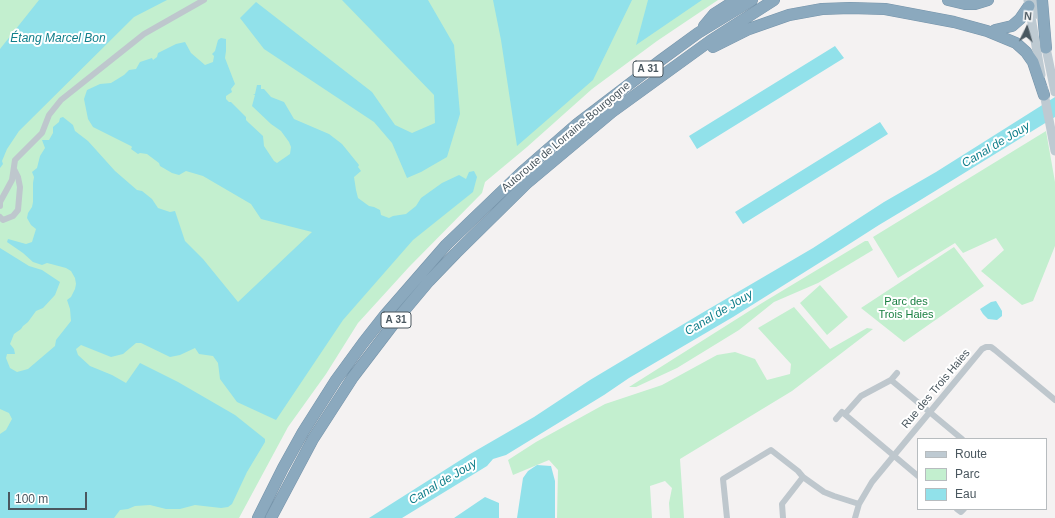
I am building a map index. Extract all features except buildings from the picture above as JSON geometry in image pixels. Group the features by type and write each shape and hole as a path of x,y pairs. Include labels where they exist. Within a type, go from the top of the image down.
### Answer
{"highway":[{"path":"698,33 714,14 736,0"},
{"name":"Autoroute de Lorraine-Bourgogne","path":"258,518 296,444 336,380 385,315 446,245 492,199 551,146 632,82 698,33 752,0"},
{"name":"Autoroute de Lorraine-Bourgogne","path":"271,518 310,445 336,403 372,351 429,282 494,215 526,184 580,138 637,93 710,41 774,0"},
{"path":"948,0 956,3 975,4 988,0"},
{"path":"1042,0 1046,48"},
{"path":"995,30 1012,26 1020,19 1030,2"},
{"path":"637,93 682,67 724,40 761,24 789,15 822,9 867,8 912,13 954,22 987,31 1016,43 1026,52 1051,93"}],"main road":[{"path":"1030,2 1046,48 1051,93 1052,134 1055,151"},
{"path":"1030,2 1037,45 1051,93"}],"street":[{"path":"0,206 0,202 12,180 15,160 42,133 49,115 61,100 144,34 204,0"},
{"path":"0,216 3,220 13,216 18,210 20,188 18,177 14,169"},
{"name":"Rue des Trois Haies","path":"855,518 859,504 869,486 982,349 991,347 1055,400"},
{"path":"845,414 861,396 890,380 897,373"},
{"path":"890,380 961,438"},
{"path":"836,419 842,412 845,414 917,475"},
{"path":"727,518 723,479 771,450 798,471 803,477 824,492 859,504"},
{"path":"783,518 782,504 803,477"}],"green space":[{"path":"0,0 718,0 657,41 592,89 485,182 482,193 409,267 358,323 326,374 288,427 239,518 0,518"},
{"path":"1046,131 1055,182 1055,246 1033,301 1022,305 981,271 1004,250 996,238 963,253 955,243 898,278 873,237"},
{"path":"865,241 868,241 873,250 818,283 774,302 739,330 677,368 636,387 629,387 762,303"},
{"name":"Parc des Trois Haies","path":"954,247 984,286 904,342 861,308"},
{"path":"820,285 848,317 827,335 800,303"},
{"path":"794,307 830,349 867,328 873,329 792,391 680,459 684,518 670,518 669,503 672,488 665,481 650,486 652,518 557,518 558,470 549,460 513,475 508,460 536,442 605,404 662,385 717,355 735,352 755,359 767,380 790,374 791,364 758,328"}],"water":[{"name":"Étang Marcel Bon","path":"39,0 167,0 134,17 19,131 7,149 2,161 3,164 0,168 0,49"},
{"path":"342,0 428,0 454,45 460,114 447,157 407,178 392,143 374,122 264,49 240,18 256,2 372,92 395,125 412,133 435,123 434,95"},
{"path":"493,0 632,0 593,80 517,146 501,40"},
{"path":"648,0 702,0 636,45"},
{"path":"221,38 226,39 225,58 235,84 231,89 232,92 226,96 226,99 246,117 246,120 263,136 264,146 277,163 290,154 291,147 281,131 271,124 252,106 255,95 253,95 255,94 257,85 261,85 261,89 264,89 271,97 284,102 294,119 329,134 342,144 359,165 358,167 361,171 354,177 358,198 369,206 380,210 381,215 389,218 406,214 416,206 421,198 442,183 459,175 466,179 469,172 474,171 477,177 473,192 413,240 343,320 276,420 237,402 220,379 218,363 213,356 199,354 195,348 180,355 170,357 141,343 136,343 123,354 111,357 81,345 76,349 78,355 90,366 112,375 126,383 140,363 178,382 235,415 265,439 265,442 247,472 232,504 228,507 221,508 195,505 180,509 166,509 150,505 135,506 120,510 114,518 0,518 0,434 6,430 12,419 9,413 0,409 0,248 29,266 42,270 60,282 55,295 43,308 36,311 28,322 14,334 10,344 14,349 15,354 7,354 6,358 10,368 17,372 28,369 55,346 56,340 71,321 70,309 67,300 71,297 76,284 75,278 71,271 66,268 47,263 42,265 33,262 7,242 8,239 26,244 32,242 36,229 31,225 27,218 33,202 34,177 32,172 37,168 40,156 45,148 42,140 49,140 53,133 53,127 59,122 60,118 63,117 73,125 75,131 88,141 115,171 137,190 142,191 152,199 158,208 170,212 175,211 185,241 203,259 238,302 312,232 261,219 251,204 203,176 186,171 179,175 172,173 160,166 159,163 147,154 138,154 131,149 131,146 93,127 88,119 84,99 87,90 100,84 111,83 129,70 136,69 140,62 152,58 153,60 157,57 158,53 176,44 185,42 191,53 205,65 213,62 214,56 212,54 215,51 218,40"},
{"path":"835,46 844,58 697,149 689,136"},
{"name":"Canal de Jouy","path":"1055,97 1055,117 733,317 629,378 506,455 493,459 487,466 402,518 369,518 470,454 534,417 590,380 813,248 884,202 936,172"},
{"path":"880,122 888,134 743,224 735,212"},
{"path":"996,301 1002,311 1002,316 997,320 988,319 980,309 991,302"},
{"path":"537,465 551,466 555,481 555,518 517,518 523,478 528,471"},
{"path":"485,497 499,503 499,518 454,518"}]}
